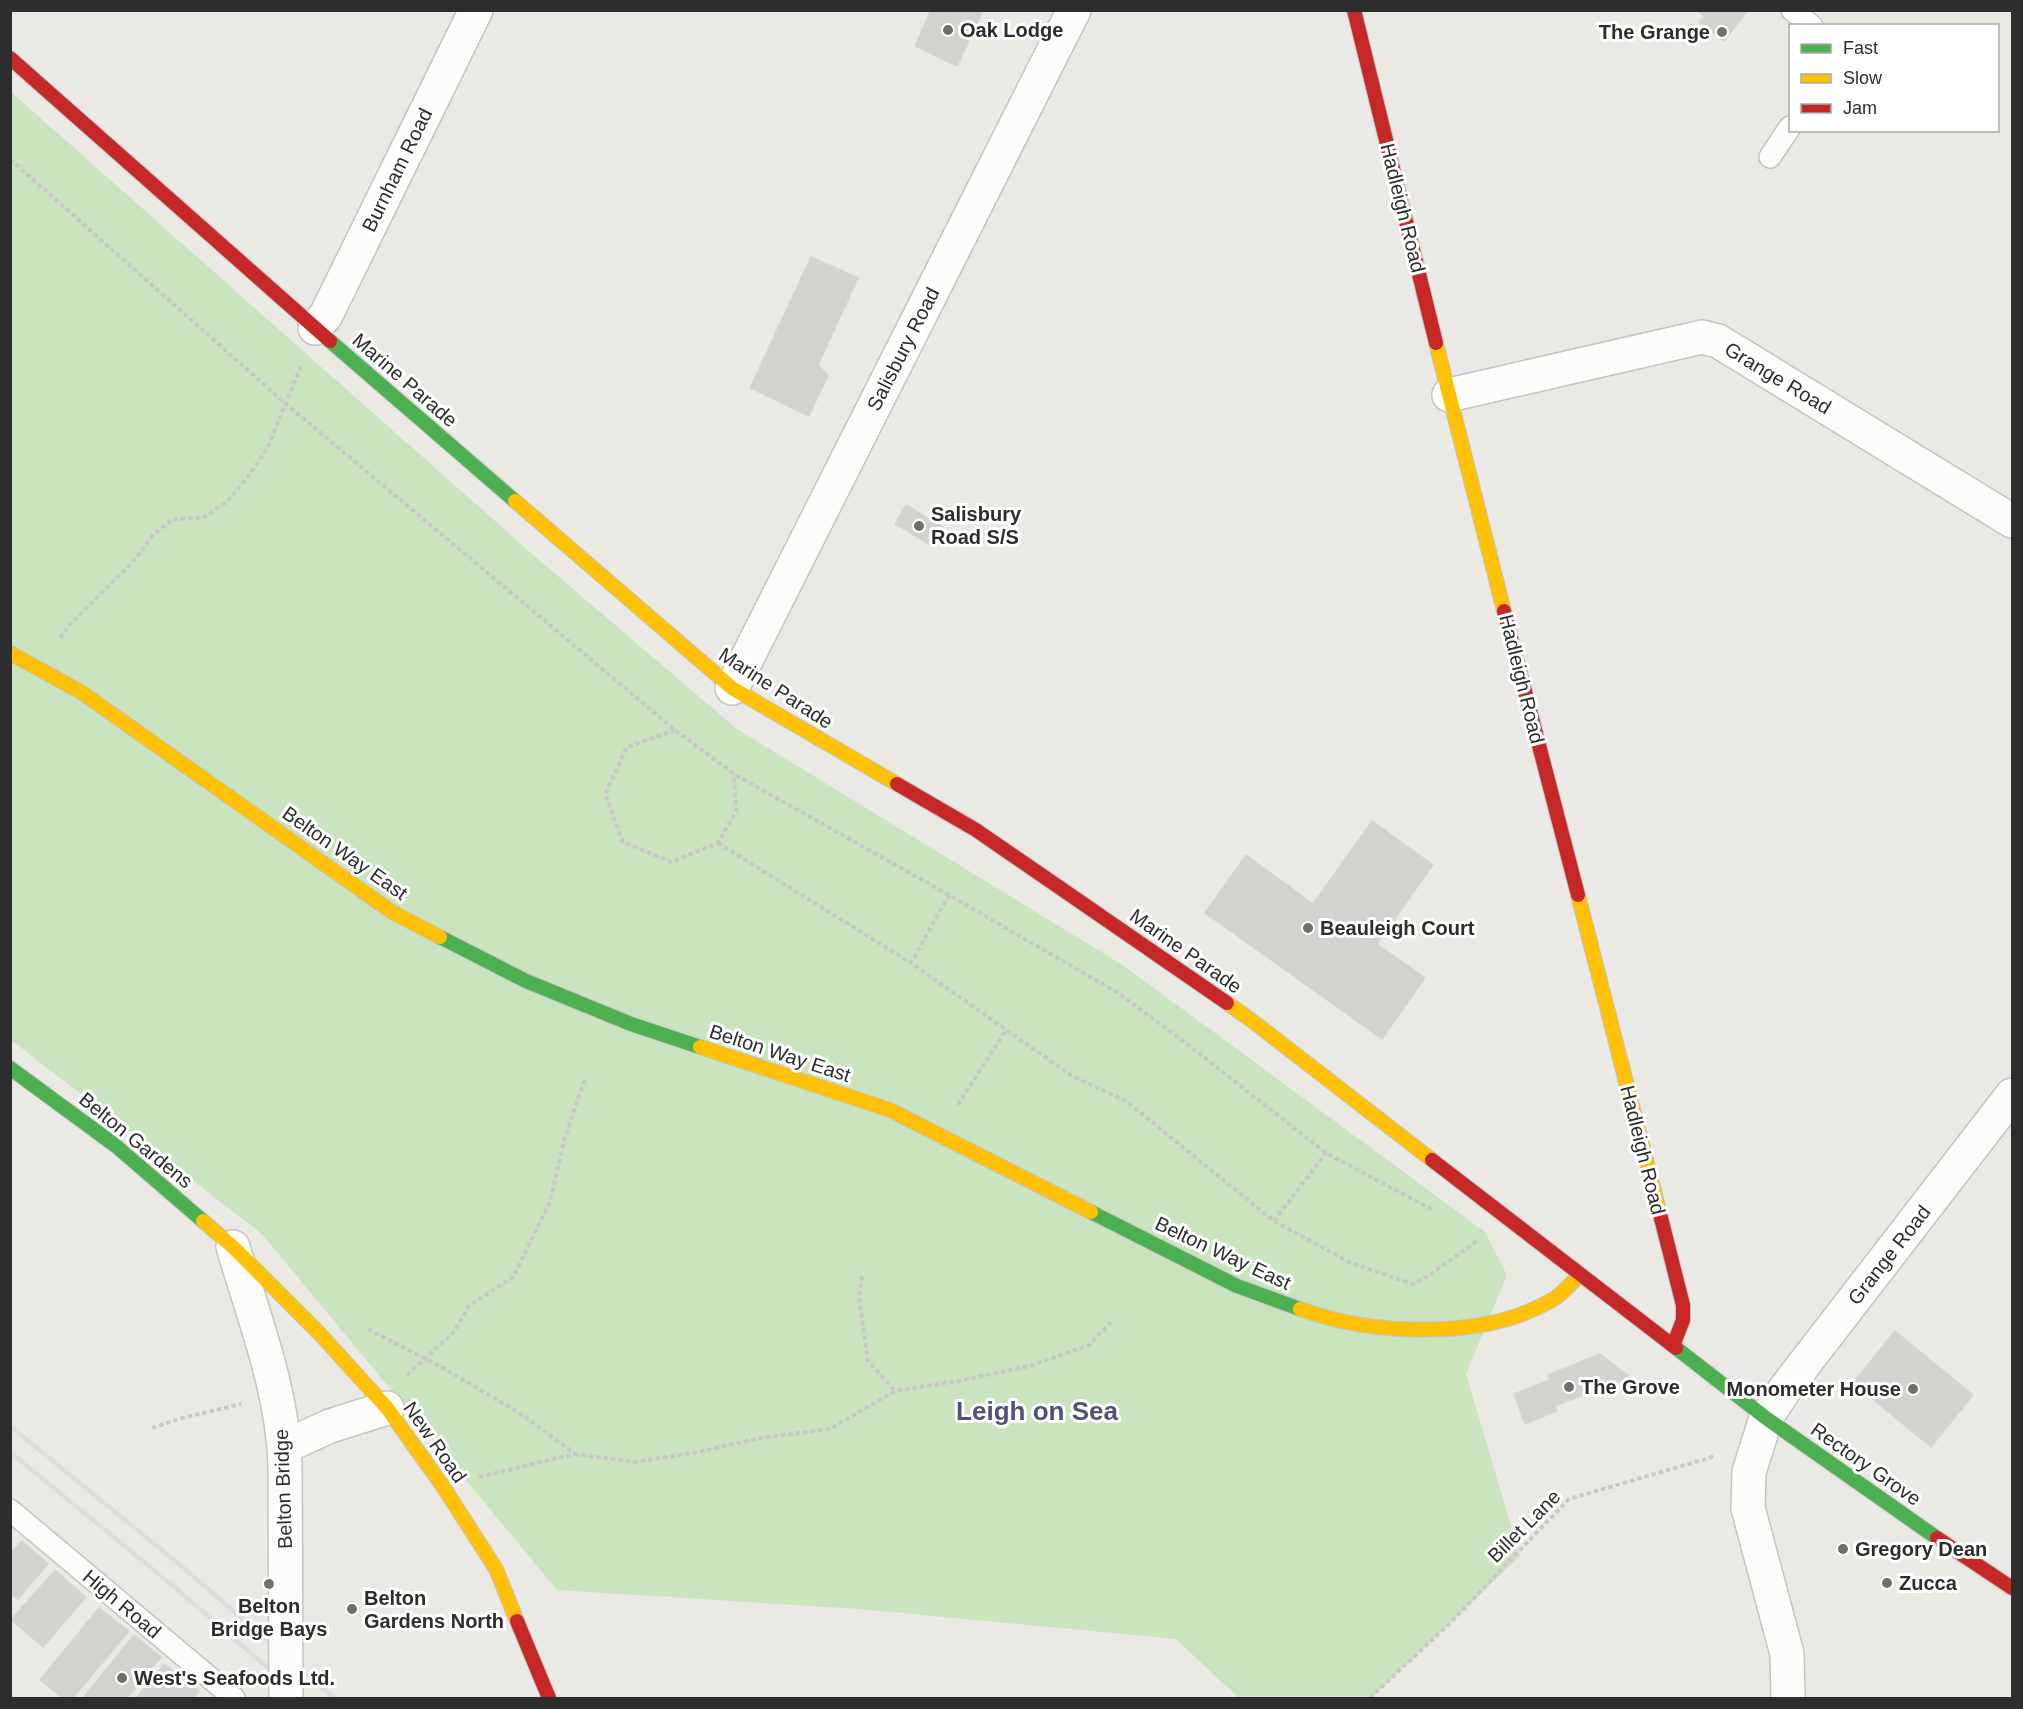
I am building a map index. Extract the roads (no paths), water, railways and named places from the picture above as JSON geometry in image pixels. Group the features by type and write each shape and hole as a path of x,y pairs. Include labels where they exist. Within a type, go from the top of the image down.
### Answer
{"street":[{"name":"Burnham Road","path":"315,328 326,315 476,10"},
{"name":"Salisbury Road","path":"732,688 1074,10"},
{"name":"Hadleigh Road","path":"1354,10 1449,395 1683,1305 1683,1320 1673,1346"},
{"name":"Marine Parade","path":"10,58 315,328 732,688 976,830 1117,927 1264,1030 1673,1346"},
{"name":"Grange Road","path":"1449,395 1702,337 1718,341 2013,521"},
{"name":"Belton Way East","path":"10,653 81,692 392,912 526,981 631,1024 890,1110 1237,1286 1307,1312 1350,1323 1408,1331 1469,1326 1515,1317 1554,1299 1580,1275"},
{"name":"Belton Gardens","path":"10,1068 116,1146 233,1247"},
{"name":"Grange Road","path":"1767,1418 1785,1389 2013,1095"},
{"name":"New Road","path":"233,1247 328,1342 384,1404 442,1485 496,1569 549,1698"},
{"name":"Belton Bridge","path":"233,1247 276,1395 285,1456 286,1698"},
{"name":"Rectory Grove","path":"1673,1346 1767,1418 1940,1540 2013,1587"},
{"path":"285,1456 330,1426 384,1404"},
{"path":"1767,1418 1749,1472 1748,1508 1787,1654 1788,1698"}],"lane":[{"path":"1792,10 1810,24"},
{"path":"1770,157 1789,130"},
{"name":"High Road","path":"10,1510 234,1698"}],"railway":[{"path":"10,1426 185,1569 334,1698"},
{"path":"10,1452 172,1585 303,1698"}],"place":[{"name":"Oak Lodge","path":"948,30"},
{"name":"The Grange","path":"1722,32"},
{"name":"Salisbury Road S/S","path":"919,526"},
{"name":"Beauleigh Court","path":"1308,928"},
{"name":"The Grove","path":"1569,1387"},
{"name":"Monometer House","path":"1913,1389"},
{"name":"Gregory Dean","path":"1843,1549"},
{"name":"Zucca","path":"1887,1583"},
{"name":"Belton Bridge Bays","path":"269,1584"},
{"name":"Belton Gardens North","path":"352,1609"},
{"name":"West's Seafoods Ltd.","path":"122,1678"}],"district":[{"name":"Leigh on Sea","path":"1037,1411"}]}
